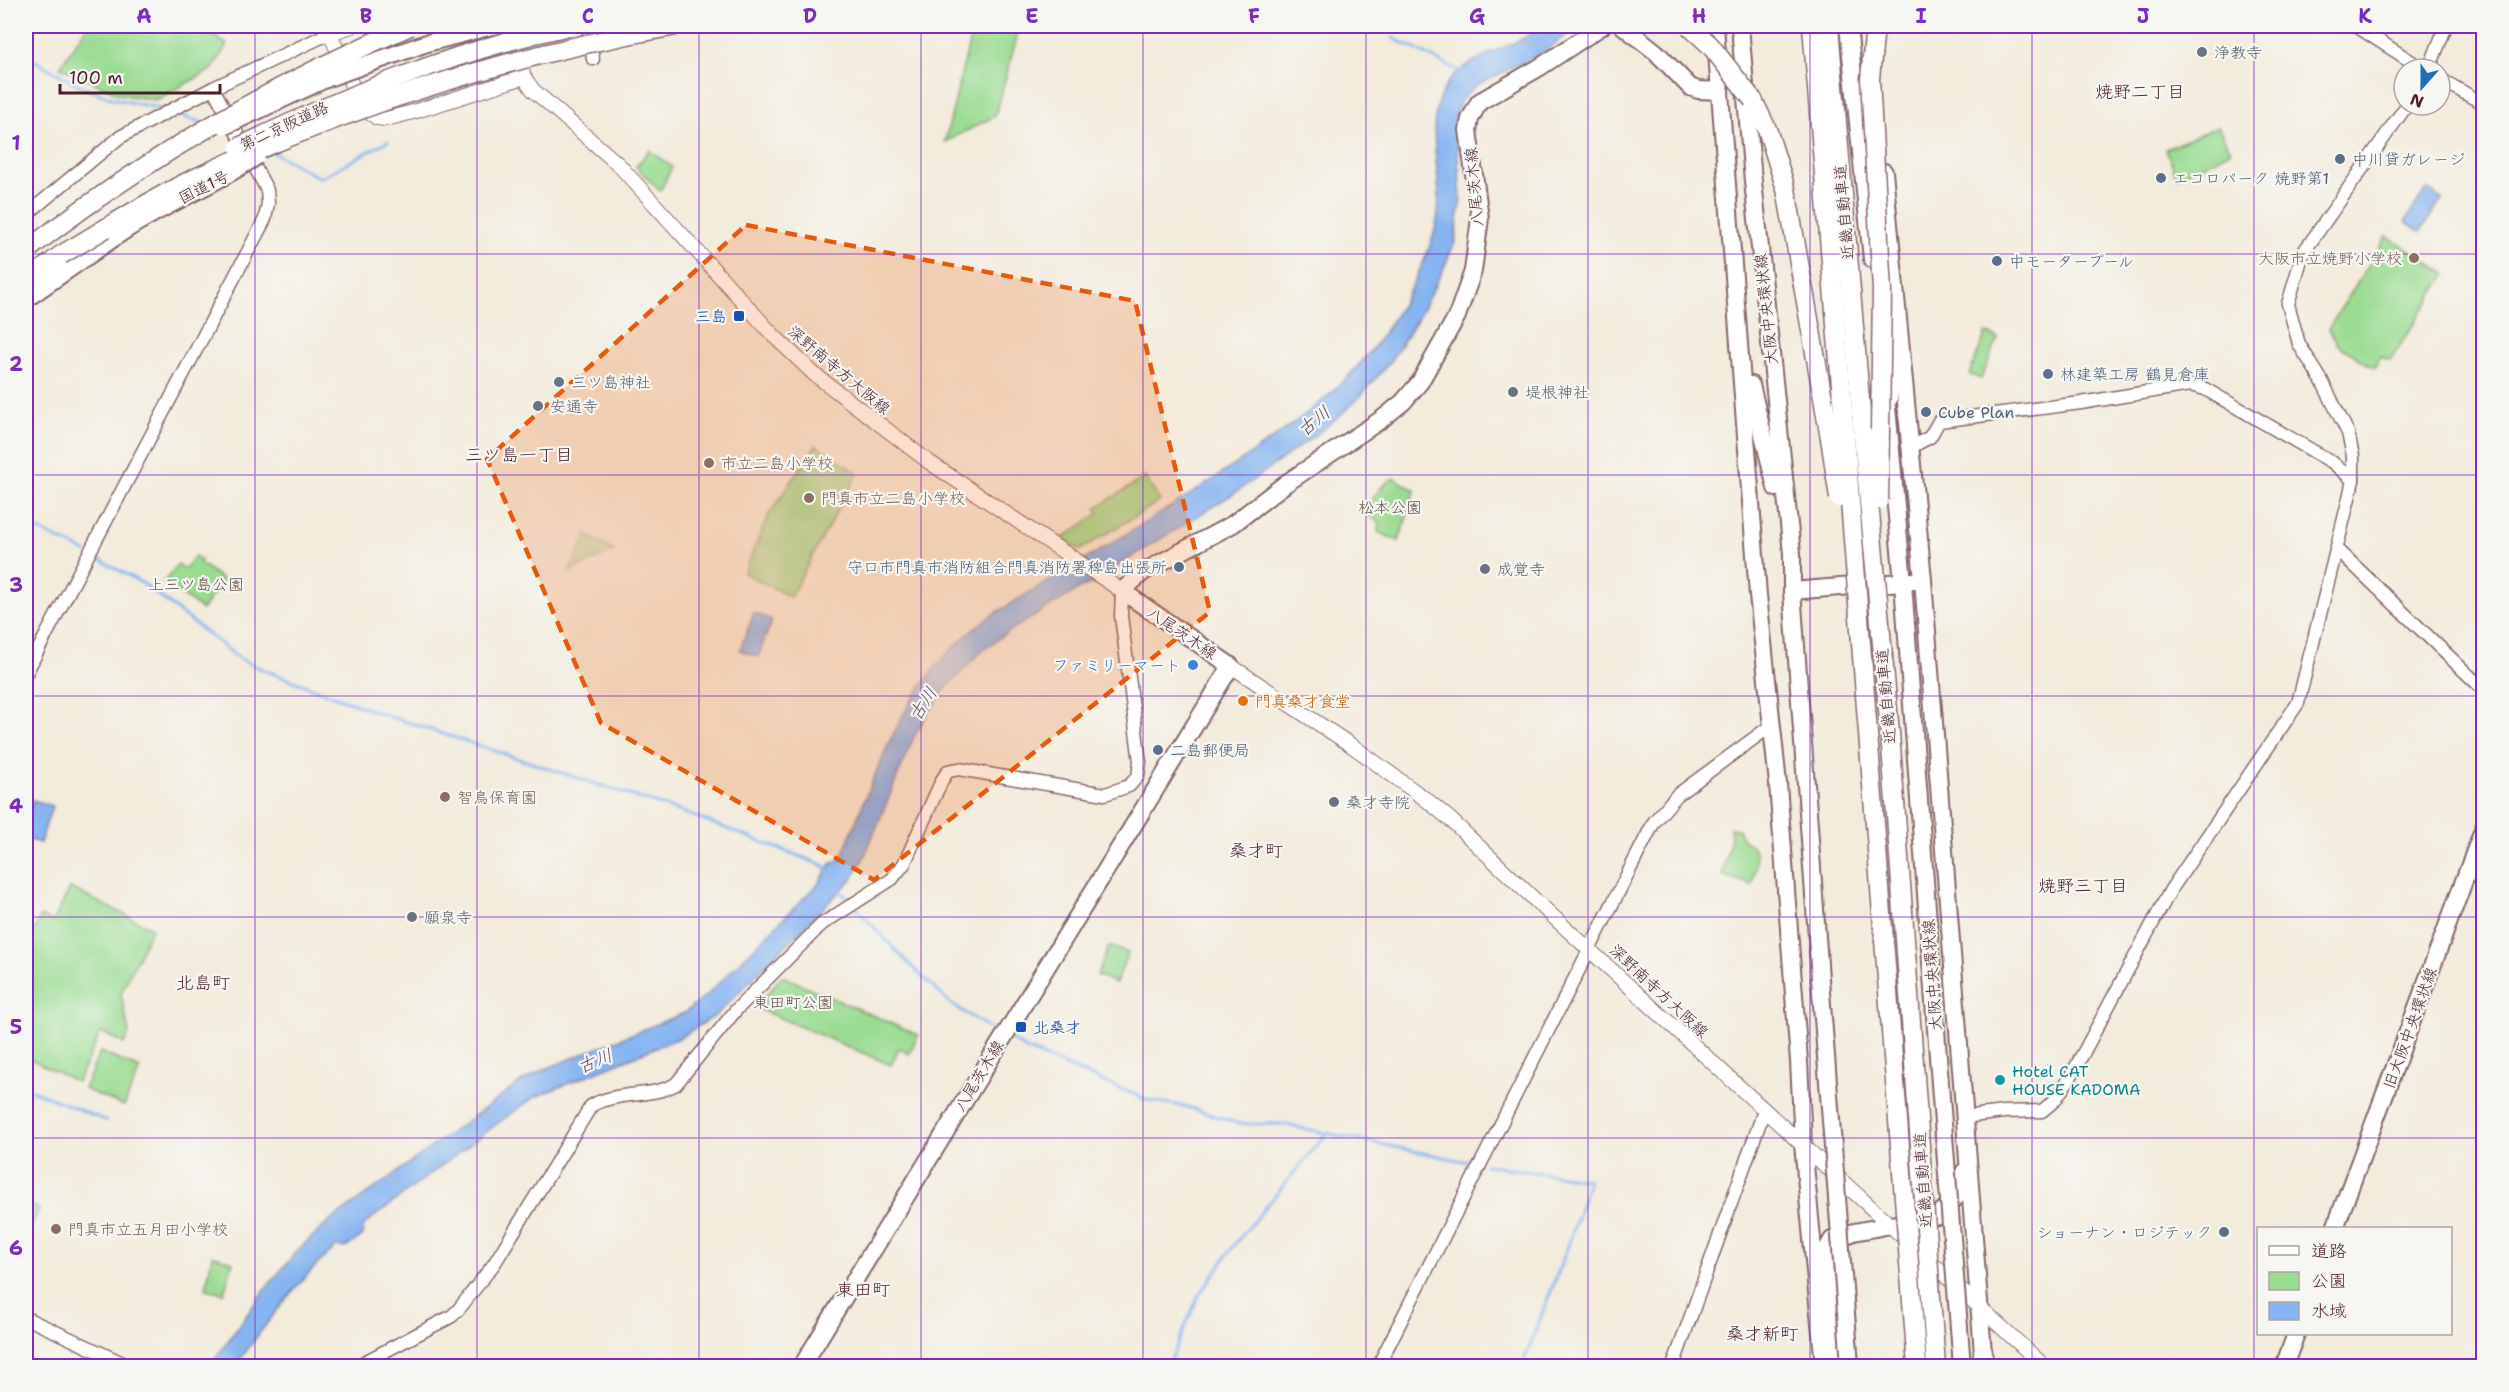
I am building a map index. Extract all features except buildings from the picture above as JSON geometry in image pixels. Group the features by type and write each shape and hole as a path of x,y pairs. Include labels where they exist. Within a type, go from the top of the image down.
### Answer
{"highway":[{"name":"第二京阪道路","path":"26,251 120,182 223,117 283,85 412,26"},
{"name":"第二京阪道路","path":"26,282 61,255 184,176 308,114 387,81 464,54 569,26"},
{"path":"61,255 190,181 246,156 373,106 538,55 676,26"},
{"path":"1689,26 1725,62 1753,100 1778,159 1803,276 1863,663"},
{"name":"近畿自動車道","path":"1812,26 1917,1366"},
{"name":"近畿自動車道","path":"1829,26 1890,733 1936,1366"},
{"path":"1873,26 1870,79 1882,281 1879,524 1889,676 1890,733"}],"main road":[{"path":"352,26 327,29 361,107 377,118 386,119 524,76"},
{"path":"26,240 83,199 166,154 328,78 427,43 492,26"},
{"name":"深野南寺方大阪線","path":"507,26 524,76 533,90 618,164 773,335 814,374 930,462 1122,591"},
{"name":"国道1号","path":"26,299 144,217 232,173 317,114 390,76 463,49 555,26"},
{"name":"八尾茨木線","path":"802,1366 1231,666 1122,591 1143,572 1233,524 1285,484 1382,419 1403,402 1420,382 1457,316 1473,271 1479,218 1468,129 1470,119 1479,102 1540,67 1602,26"},
{"path":"1623,26 1656,52 1690,87 1698,90 1720,91"},
{"path":"1715,26 1758,595 1772,725 1799,1061 1803,1144 1824,1366"},
{"name":"大阪中央環状線","path":"1740,26 1753,181 1792,553 1792,591 1845,1366"},
{"name":"大阪中央環状線","path":"1848,26 1903,583 1962,1366"},
{"path":"1873,26 1892,271 1905,381 1909,447 1923,580 1983,1362"},
{"path":"1889,424 1892,271"},
{"path":"1740,336 1792,553"},
{"path":"1792,591 1923,580"},
{"name":"深野南寺方大阪線","path":"1231,666 1351,745 1452,821 1764,1111 1803,1144 2044,1366"},
{"path":"1912,708 1919,732 1946,891"},
{"name":"旧大阪中央環状線","path":"2335,1227 2484,827"},
{"path":"1845,1366 1826,1251 1832,1240 1854,1232 1938,1216 1958,1195 1968,1160"},
{"path":"2284,1366 2296,1335"}],"street":[{"path":"588,26 593,59"},
{"path":"2356,26 2404,57"},
{"path":"2434,57 2446,26"},
{"path":"26,215 120,137 327,29"},
{"path":"2452,86 2484,104"},
{"path":"26,673 266,219 267,190 213,88"},
{"path":"1964,1117 2004,1112 2042,1111 2055,1100 2071,1076 2170,891 2298,703 2354,480 2353,456 2348,433 2322,381 2299,344 2288,304 2303,253 2399,117"},
{"path":"1909,447 1925,442 1939,421 2081,403 2190,385 2205,389 2332,462 2354,480"},
{"path":"2337,549 2484,690"},
{"path":"357,1366 452,1316 459,1309 494,1264 591,1106 613,1097 666,1089 676,1084 736,1010 822,924 892,879 904,864 948,771 959,769 1105,794 1129,786 1138,776 1140,762 1121,616 1122,591"},
{"path":"1378,1366 1654,822 1677,795 1772,725"},
{"path":"1673,1366 1764,1111"},
{"path":"26,1318 129,1366"}],"highlighted area":[{"path":"746,225 1135,301 1210,612 874,880 601,723 487,459"}],"green space":[{"path":"87,26 166,26 177,33 181,26 218,26 213,36 227,44 213,69 156,100 119,94 60,67"},
{"path":"973,26 1020,26 995,116 945,142"},
{"path":"2218,126 2231,151 2177,178 2166,149"},
{"path":"649,150 672,167 660,191 636,167"},
{"path":"2387,236 2446,274 2390,361 2381,356 2374,368 2338,345 2328,329"},
{"path":"1986,333 1998,338 1981,379 1969,374"},
{"path":"816,445 858,473 790,597 744,573 768,516"},
{"path":"1145,477 1160,501 1080,550 1063,538 1099,513 1096,508"},
{"name":"松本公園","path":"1393,478 1415,490 1399,541 1378,532 1380,523 1368,515 1370,504 1376,494"},
{"path":"587,535 614,551 569,572"},
{"name":"上三ツ島公園","path":"195,556 201,560 200,563 223,580 202,610 164,582 178,564 185,569"},
{"path":"1730,828 1738,829 1744,841 1750,844 1755,853 1756,866 1752,885 1722,875 1731,838"},
{"path":"70,888 152,928 121,993 129,1033 124,1044 101,1032 77,1082 26,1057 26,949 41,916 53,922"},
{"path":"1109,946 1128,953 1116,983 1097,975"},
{"name":"東田町公園","path":"782,976 918,1035 909,1054 899,1048 891,1065 756,1008"},
{"path":"100,1052 140,1069 124,1106 84,1089"},
{"path":"26,1203 39,1209 26,1238"},
{"path":"212,1255 233,1262 224,1293 206,1289"}],"water":[{"name":"古川","path":"1544,26 1578,26 1543,52 1475,86 1461,100 1455,115 1461,199 1455,242 1416,321 1389,363 1354,403 1325,428 1238,491 1109,571 1110,574 1092,585 1091,583 1081,588 1006,633 981,652 947,687 932,709 930,708 912,741 863,860 852,879 715,1016 679,1038 535,1097 366,1223 363,1227 363,1235 347,1247 347,1245 344,1248 337,1246 295,1288 235,1366 210,1366 266,1288 300,1248 330,1221 521,1082 543,1070 684,1013 708,994 819,883 831,864 841,858 898,725 936,666 961,640 991,616 1218,476 1289,427 1342,383 1388,327 1410,290 1434,234 1439,203 1434,130 1441,95 1459,71"},
{"path":"2427,189 2442,199 2420,232 2405,221"},
{"path":"754,613 772,620 758,657 740,650"},
{"path":"33,800 52,806 40,843 26,839 26,824"}],"waterway":[{"path":"1393,38 1461,72"},
{"path":"26,56 82,87 114,99 162,109"},
{"path":"174,113 202,123"},
{"path":"272,152 320,178 388,141"},
{"path":"26,524 86,552"},
{"path":"92,555 145,585 240,659 264,670 376,712 688,814 825,866 828,873"},
{"path":"838,889 850,901"},
{"path":"854,906 951,1004 999,1034"},
{"path":"1008,1038 1026,1049 1150,1101 1184,1106 1240,1124 1281,1124 1478,1164"},
{"path":"26,1088 107,1121"},
{"path":"1168,1366 1199,1295 1235,1244 1326,1134"},
{"path":"1485,1165 1589,1180 1567,1249 1522,1366"}],"place":[{"name":"浄教寺","path":"2202,52"},
{"name":"中川貸ガレージ","path":"2340,159"},
{"name":"エコロパーク 焼野第1","path":"2161,178"},
{"name":"大阪市立焼野小学校","path":"2414,258"},
{"name":"中モータープール","path":"1997,261"},
{"name":"三島","path":"739,316"},
{"name":"林建築工房 鶴見倉庫","path":"2048,374"},
{"name":"三ツ島神社","path":"559,382"},
{"name":"堤根神社","path":"1513,392"},
{"name":"安通寺","path":"538,406"},
{"name":"Cube Plan","path":"1926,412"},
{"name":"市立二島小学校","path":"709,463"},
{"name":"門真市立二島小学校","path":"809,498"},
{"name":"守口市門真市消防組合門真消防署稗島出張所","path":"1179,567"},
{"name":"成覚寺","path":"1485,569"},
{"name":"ファミリーマート","path":"1193,665"},
{"name":"門真桑才食堂","path":"1243,701"},
{"name":"二島郵便局","path":"1158,750"},
{"name":"智鳥保育園","path":"445,797"},
{"name":"桑才寺院","path":"1334,802"},
{"name":"願泉寺","path":"412,917"},
{"name":"北桑才","path":"1021,1027"},
{"name":"Hotel CAT HOUSE KADOMA","path":"2000,1080"},
{"name":"門真市立五月田小学校","path":"56,1229"},
{"name":"ショーナン・ロジテック","path":"2224,1232"}],"district":[{"name":"焼野二丁目","path":"2140,92"},
{"name":"三ツ島一丁目","path":"519,455"},
{"name":"桑才町","path":"1256,851"},
{"name":"焼野三丁目","path":"2083,886"},
{"name":"北島町","path":"203,983"},
{"name":"東田町","path":"863,1290"},
{"name":"桑才新町","path":"1762,1334"}]}
